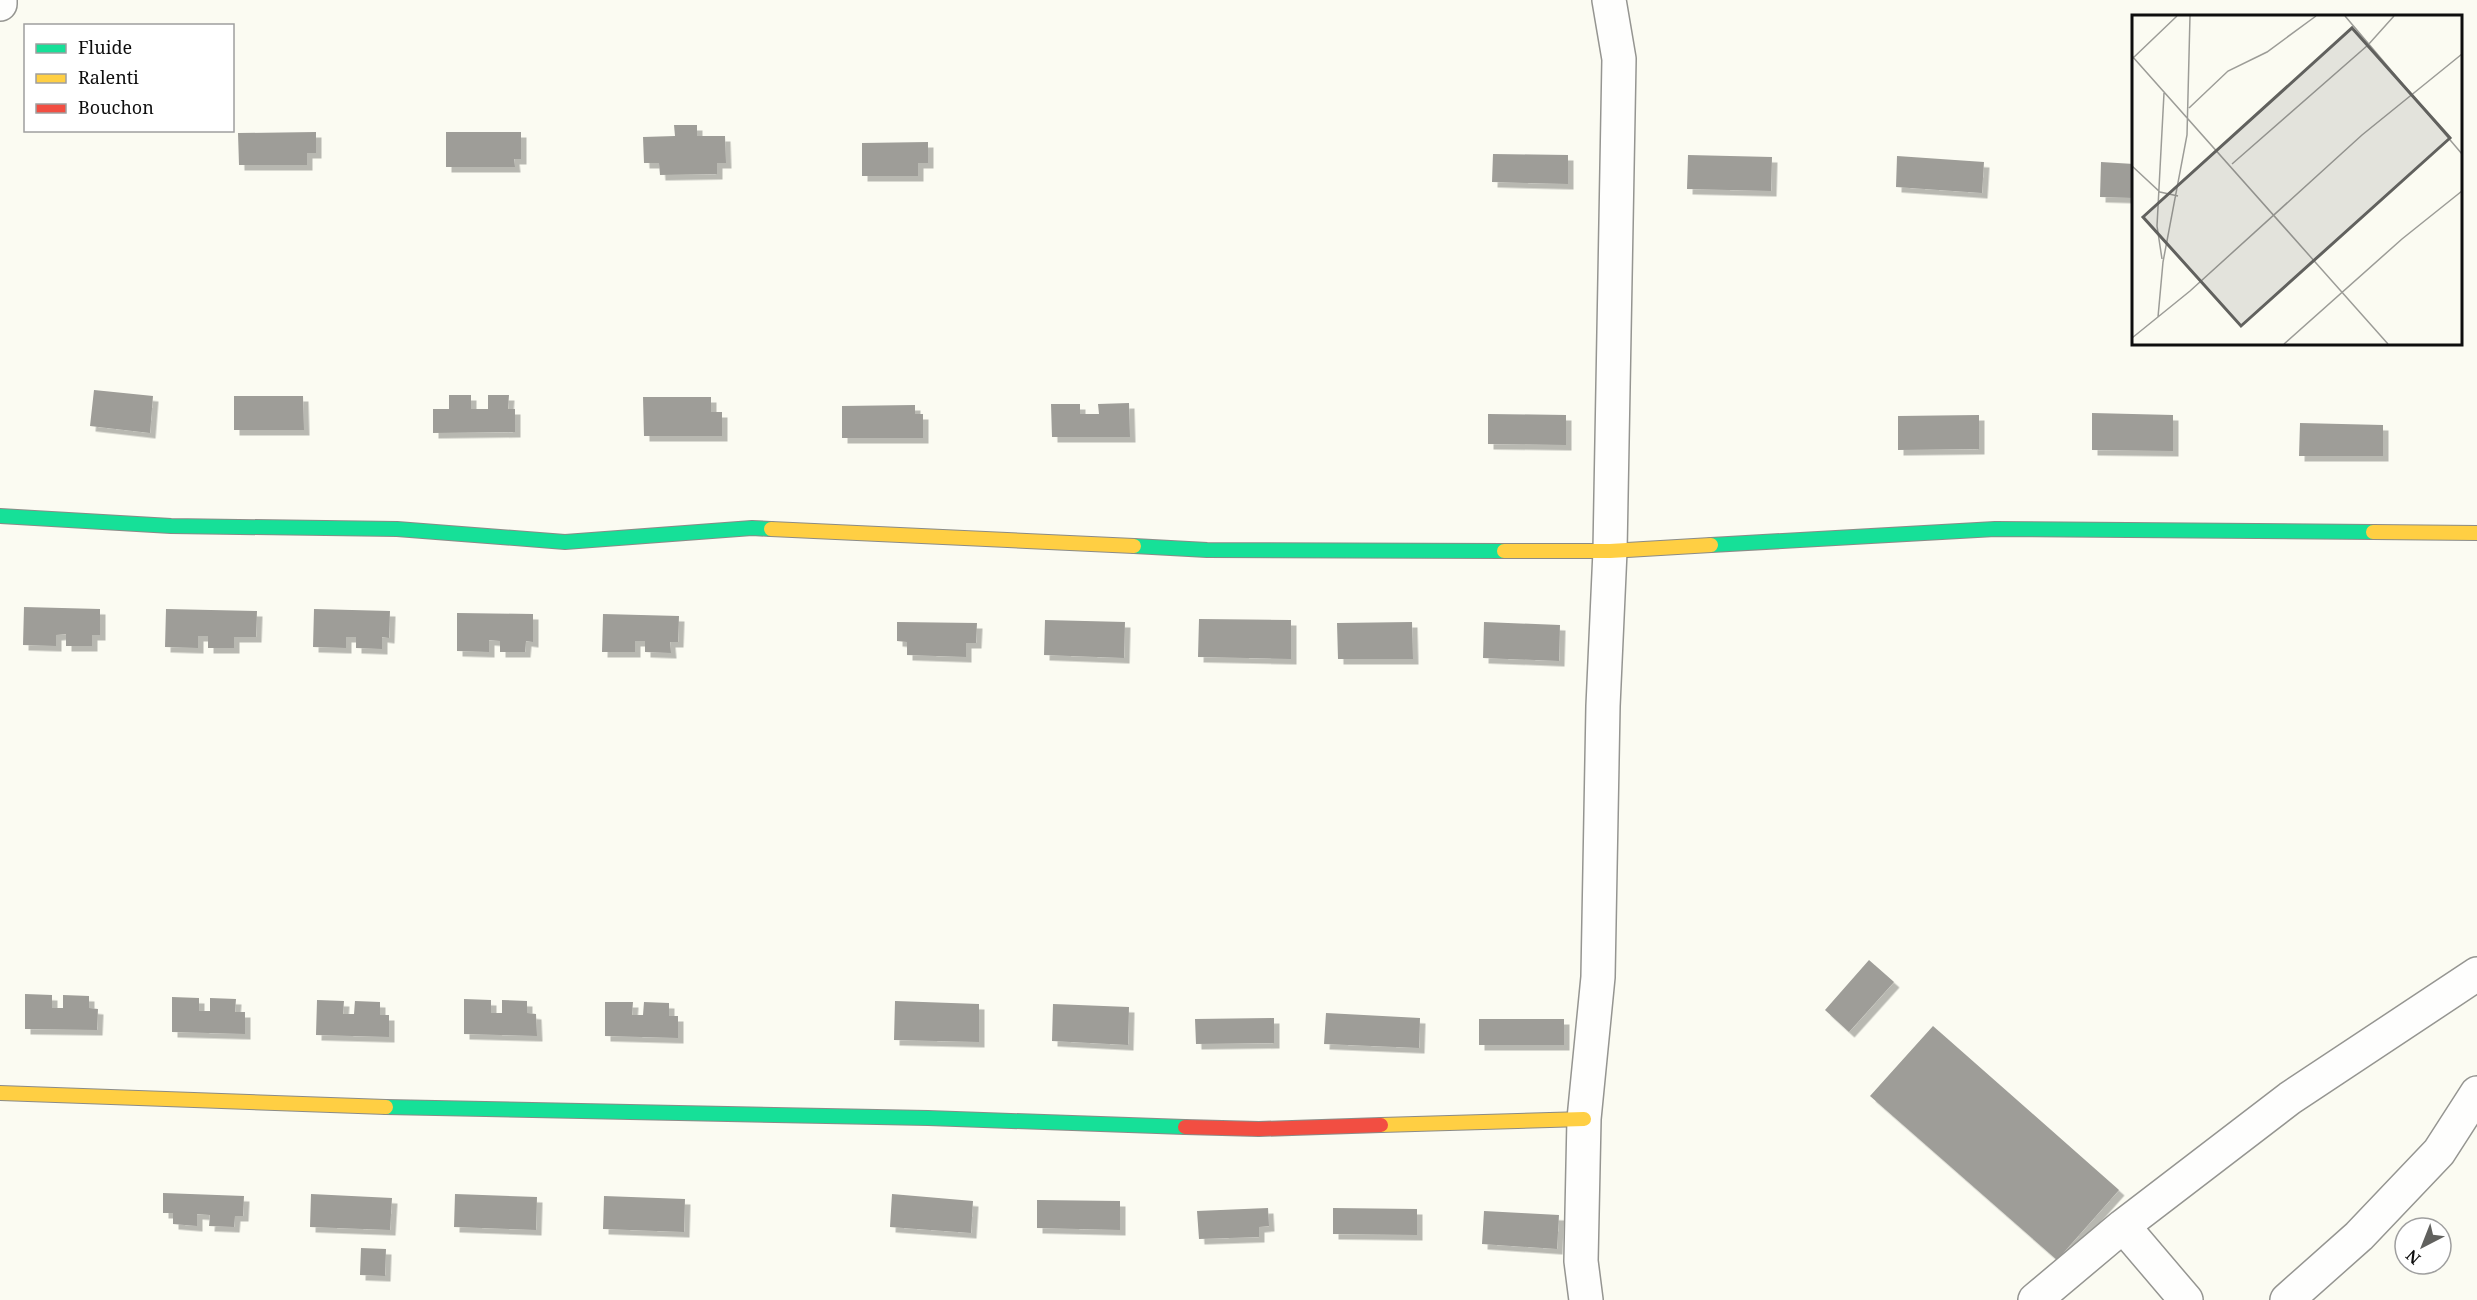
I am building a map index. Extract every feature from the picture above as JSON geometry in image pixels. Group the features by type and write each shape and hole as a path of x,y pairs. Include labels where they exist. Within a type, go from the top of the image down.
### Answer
{"street":[{"path":"1586,1300 1581,1261 1584,1119 1598,977 1603,706 1610,550 1619,59 1609,0"},
{"path":"0,516 171,526 397,529 565,542 752,528 1207,550 1610,550 1995,529 2477,533"},
{"path":"2035,1300 2123,1226 2290,1098 2477,974"},
{"path":"0,1093 319,1106 893,1117 1259,1129 1584,1119"},
{"path":"2287,1300 2360,1236 2439,1152 2477,1093"},
{"path":"2123,1226 2186,1300"}],"building":[{"path":"674,125 697,125 697,136 725,136 726,163 717,163 717,174 660,175 659,163 644,163 643,137 675,136"},
{"path":"316,132 316,153 307,153 307,165 239,165 238,133"},
{"path":"446,132 521,132 521,159 514,159 515,167 446,167"},
{"path":"928,142 928,163 918,163 918,176 862,176 862,143"},
{"path":"1493,154 1568,155 1568,184 1492,182"},
{"path":"1688,155 1772,157 1771,191 1687,189"},
{"path":"1897,156 1984,162 1982,193 1896,187"},
{"path":"2101,162 2132,164 2132,198 2100,197"},
{"path":"94,390 153,396 150,433 90,426"},
{"path":"449,395 471,395 471,409 488,409 488,395 509,395 508,409 515,409 515,432 433,433 433,409 449,409"},
{"path":"234,396 303,396 304,430 234,430"},
{"path":"643,397 711,397 711,412 722,412 722,436 644,436"},
{"path":"1129,403 1130,437 1052,437 1051,404 1080,404 1080,414 1099,414 1098,404"},
{"path":"915,405 915,414 923,414 923,438 842,438 842,406"},
{"path":"2092,413 2173,415 2173,451 2092,450"},
{"path":"1488,414 1566,415 1566,445 1488,444"},
{"path":"1979,415 1979,449 1898,450 1898,416"},
{"path":"2300,423 2383,425 2383,456 2299,456"},
{"path":"24,607 100,609 100,635 92,635 92,646 66,646 66,634 56,635 56,646 23,645"},
{"path":"166,609 257,611 256,637 234,637 234,648 208,648 208,636 198,636 198,648 165,647"},
{"path":"314,609 390,611 389,638 382,637 382,649 356,648 356,637 346,637 346,648 313,647"},
{"path":"457,613 533,614 533,642 526,641 525,652 500,652 500,641 489,640 489,652 457,651"},
{"path":"603,614 679,616 678,642 670,642 671,653 645,652 645,641 635,641 635,652 602,652"},
{"path":"1199,619 1291,620 1291,659 1198,657"},
{"path":"1045,620 1125,622 1124,658 1044,655"},
{"path":"897,622 977,623 976,643 966,643 966,657 907,655 907,642 897,641"},
{"path":"1412,622 1413,659 1338,659 1337,623"},
{"path":"1484,622 1560,625 1559,661 1483,658"},
{"path":"1869,960 1894,982 1849,1032 1825,1010"},
{"path":"25,994 52,995 52,1008 63,1008 63,995 89,996 89,1008 98,1009 97,1030 25,1029"},
{"path":"172,997 199,998 199,1011 210,1011 210,998 236,999 235,1012 245,1012 245,1034 172,1032"},
{"path":"464,999 491,1000 491,1013 502,1013 502,1000 527,1001 527,1013 536,1014 537,1036 464,1034"},
{"path":"317,1000 344,1001 343,1014 354,1014 355,1001 380,1002 380,1015 389,1015 389,1037 316,1035"},
{"path":"895,1001 979,1004 979,1042 894,1040"},
{"path":"605,1002 633,1002 632,1015 643,1015 644,1002 669,1003 669,1016 678,1016 678,1038 605,1036"},
{"path":"1053,1004 1129,1007 1128,1045 1052,1041"},
{"path":"1326,1013 1420,1018 1419,1048 1324,1044"},
{"path":"1274,1018 1274,1043 1196,1044 1195,1019"},
{"path":"1479,1019 1564,1019 1564,1045 1479,1045"},
{"path":"1933,1026 2119,1190 2057,1260 1870,1096"},
{"path":"163,1193 244,1196 243,1216 235,1216 234,1227 209,1226 210,1215 197,1214 197,1226 173,1224 173,1213 163,1213"},
{"path":"311,1194 392,1198 390,1230 310,1227"},
{"path":"455,1194 537,1197 536,1230 454,1227"},
{"path":"892,1194 973,1201 971,1233 890,1227"},
{"path":"604,1196 685,1199 684,1232 603,1229"},
{"path":"1037,1200 1120,1201 1120,1230 1037,1228"},
{"path":"1268,1208 1269,1226 1259,1227 1259,1237 1199,1239 1197,1211"},
{"path":"1333,1208 1417,1209 1417,1235 1333,1234"},
{"path":"1484,1211 1559,1215 1557,1249 1482,1244"},
{"path":"361,1248 386,1249 385,1276 360,1275"}],"traffic: fast":[{"path":"0,516 171,526 397,529 565,542 752,528 771,529"},
{"path":"1711,545 1995,529 2373,532"},
{"path":"1134,546 1207,550 1504,551"},
{"path":"386,1107 928,1118 1185,1127"}],"traffic: slow":[{"path":"771,529 1134,546"},
{"path":"2373,532 2477,533"},
{"path":"1504,551 1610,551 1711,545"},
{"path":"0,1093 386,1107"},
{"path":"1381,1125 1584,1119"}],"traffic: jam":[{"path":"1185,1127 1259,1129 1381,1125"}]}
